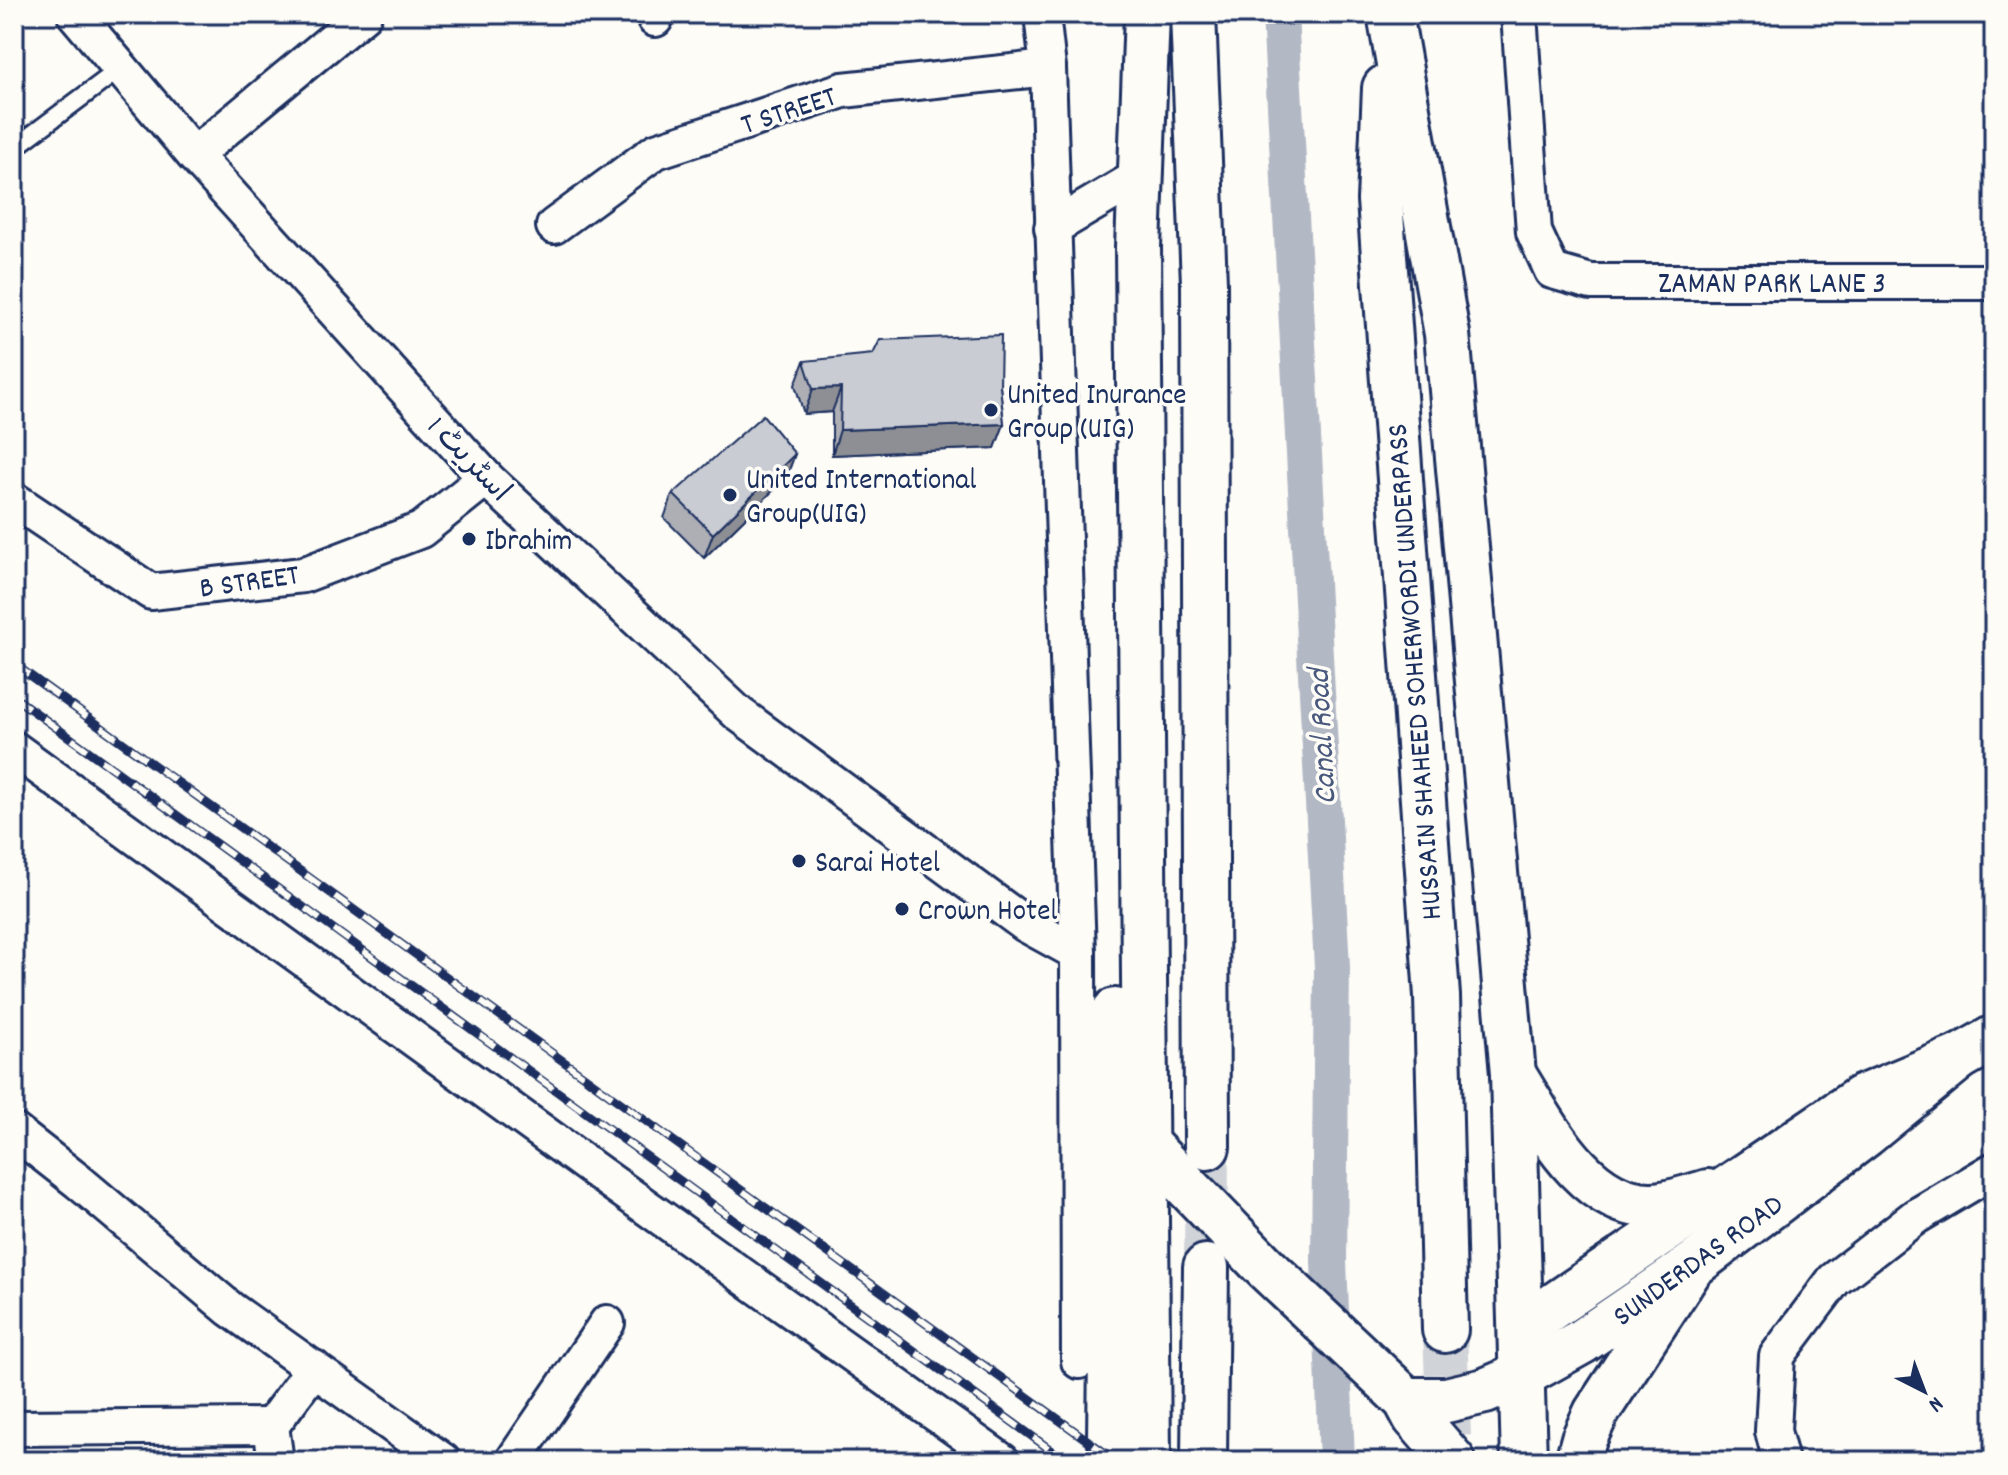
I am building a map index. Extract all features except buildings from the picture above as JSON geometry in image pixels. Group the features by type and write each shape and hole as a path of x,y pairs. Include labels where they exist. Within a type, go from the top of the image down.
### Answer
{"main road":[{"path":"1147,14 1138,247 1148,1461"},
{"path":"1193,14 1204,283 1207,1147"},
{"path":"1389,14 1447,334 1513,1074 1526,1457"},
{"name":"HUSSAIN SHAHEED SOHERWORDI UNDERPASS","path":"1389,14 1380,200 1437,996 1445,1330"},
{"path":"1110,1439 1118,817 1113,526 1117,323 1138,247"},
{"name":"SUNDERDAS ROAD","path":"1521,1328 1861,1098 1977,1047"},
{"name":"SUNDERDAS ROAD","path":"1403,1398 1426,1401 1466,1396 1504,1384 1581,1342 1692,1266 1977,1047"},
{"path":"1513,1074 1556,1143 1589,1180 1609,1193 1630,1202 1652,1205 1676,1202 1738,1182"},
{"path":"1146,1144 1267,1269 1403,1398 1415,1417 1453,1461"},
{"path":"1578,1461 1596,1413 1692,1266"},
{"path":"1204,1461 1206,1267"}],"street":[{"name":"اسٹریٹ 1","path":"75,14 194,155 486,478 739,714 1025,924 1078,953"},
{"path":"194,155 364,14"},
{"path":"1042,14 1048,68 1078,953 1079,1361"},
{"name":"ZAMAN PARK LANE 3","path":"1519,14 1534,232 1552,271 1591,282 1994,282"},
{"name":"T STREET","path":"554,226 656,151 843,90 1048,68"},
{"path":"1052,228 1140,176"},
{"name":"B STREET","path":"14,500 151,592 303,575 421,530 486,478"},
{"path":"14,749 613,1184 1002,1461"},
{"path":"14,1131 230,1309 443,1461"},
{"path":"1781,1461 1773,1431 1777,1356 1834,1280 1915,1217 1994,1170"},
{"path":"513,1461 607,1323"},
{"path":"276,1461 271,1426 314,1368"},
{"path":"14,1428 271,1426"}],"lane":[{"path":"14,148 121,68"}],"waterway":[{"name":"Canal Road","path":"1280,14 1332,967 1329,1261 1337,1461"}],"tunnel":[{"path":"1206,1267 1207,1147"},
{"path":"1445,1330 1449,1436"}],"railway":[{"path":"14,664 1116,1461"},
{"path":"14,697 1066,1461"}],"place":[{"name":"United Inurance Group (UIG)","path":"991,410"},
{"name":"United International Group(UIG)","path":"730,495"},
{"name":"Ibrahim","path":"469,539"},
{"name":"Sarai Hotel","path":"799,861"},
{"name":"Crown Hotel","path":"902,909"}]}
